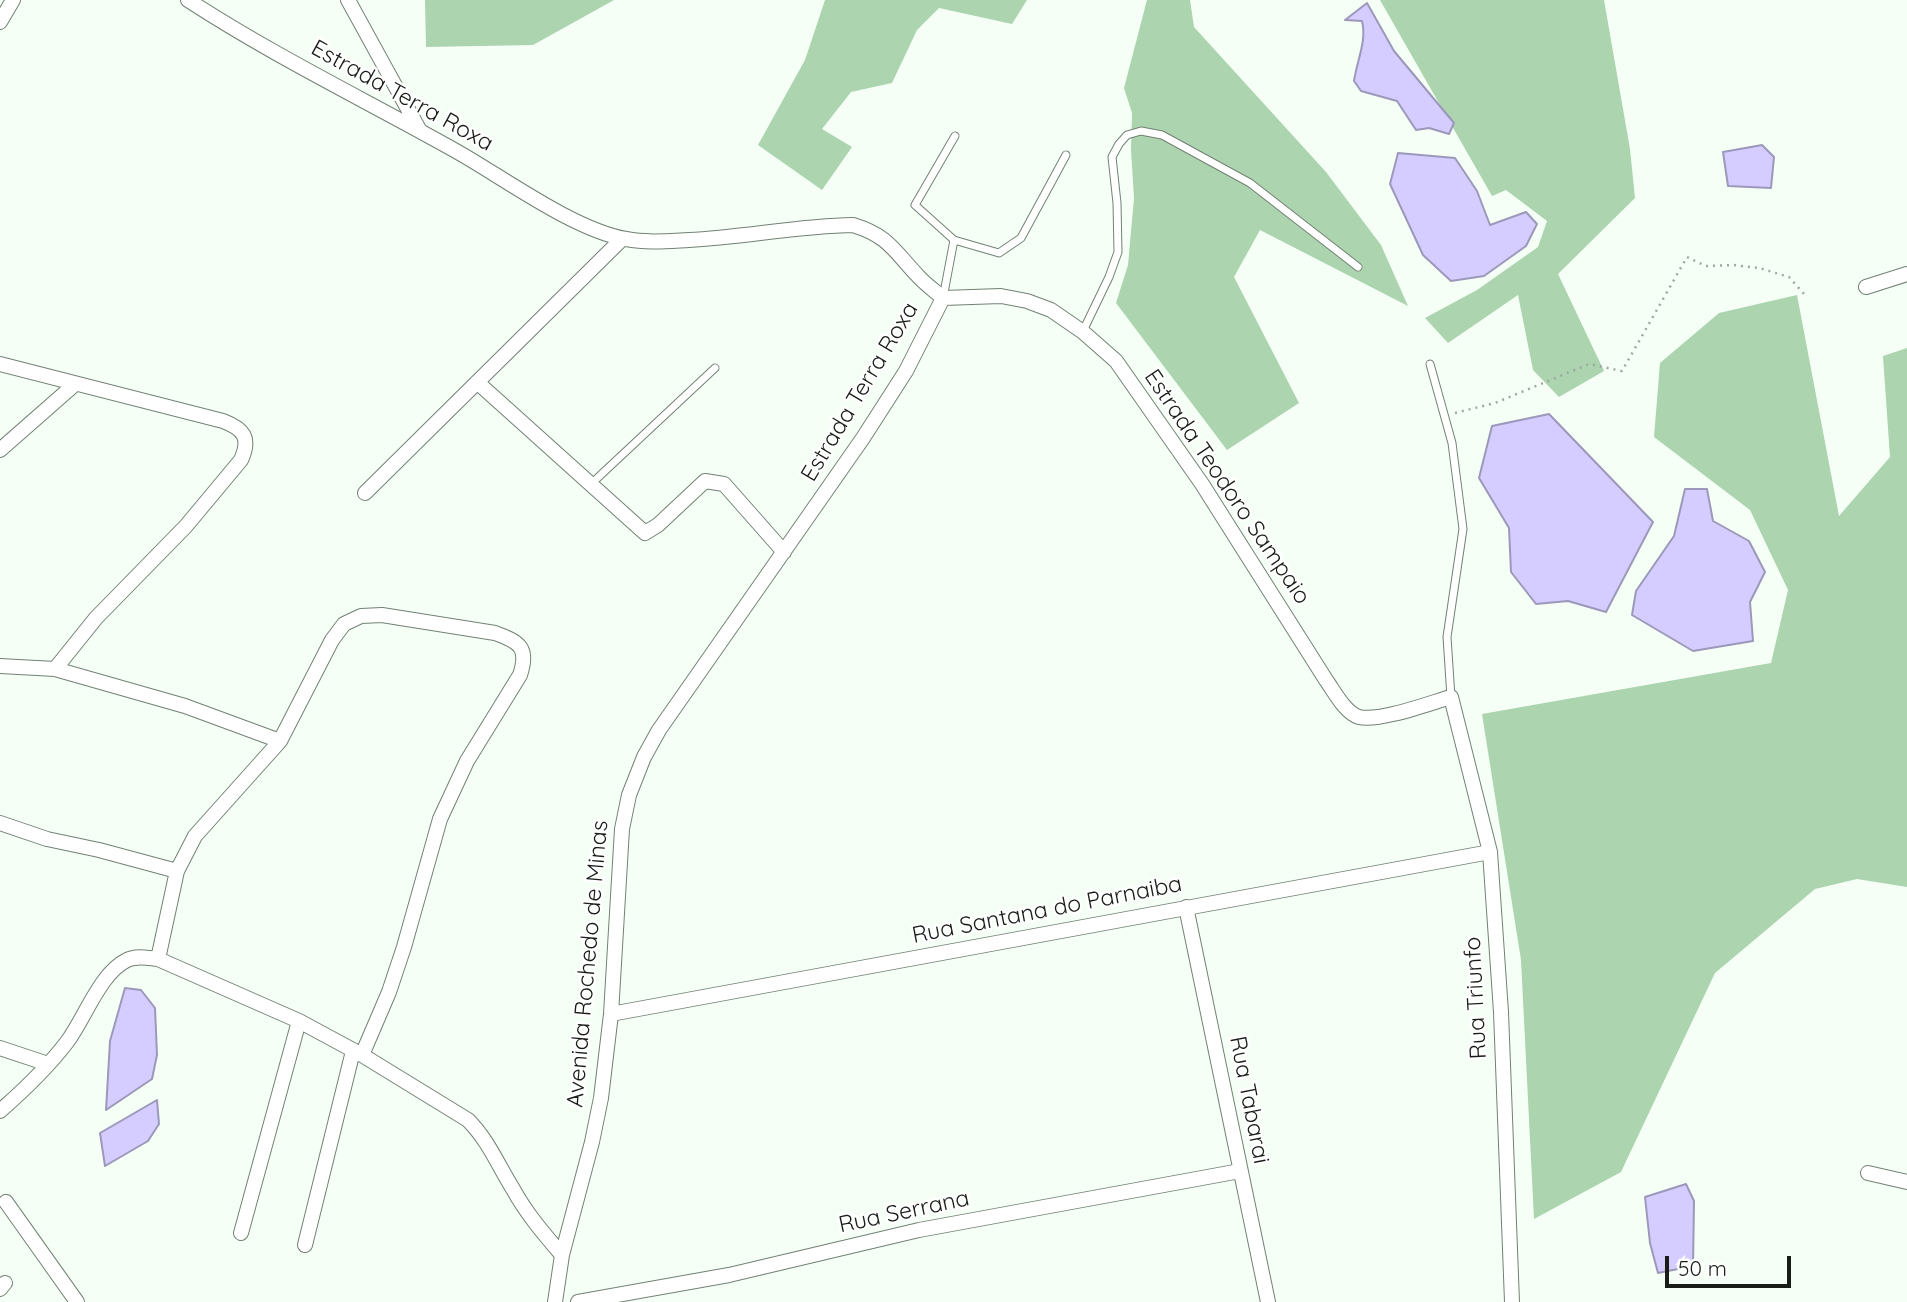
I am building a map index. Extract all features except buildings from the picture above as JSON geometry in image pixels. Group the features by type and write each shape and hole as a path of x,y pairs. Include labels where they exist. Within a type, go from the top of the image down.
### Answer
{"street":[{"path":"0,22 13,0"},
{"name":"Estrada Terra Roxa","path":"188,0 259,44 504,178 561,213 598,231 622,239 648,242 710,239 853,225 871,230 892,245 918,276 943,298 906,371 863,438 659,730 644,757 629,794"},
{"path":"348,0 420,132"},
{"path":"365,493 622,239"},
{"path":"1866,287 1907,274"},
{"name":"Estrada Teodoro Sampaio","path":"943,298 1001,296 1027,301 1051,310 1083,332 1116,361 1202,484 1326,680 1348,709 1358,717 1408,710 1451,697"},
{"path":"0,364 223,421 236,426 245,435 247,447 241,460 186,526 96,618 55,669"},
{"path":"477,382 645,533 659,525 705,481 724,484 784,552"},
{"path":"0,450 74,385"},
{"path":"158,959 177,872 195,836 280,741 332,640 344,624 361,616 382,615 495,633 512,639 522,648 525,660 520,675 467,761 440,819 389,992 357,1053 305,1245"},
{"path":"0,666 55,669 185,706 280,741"},
{"name":"Rua Triunfo","path":"1451,697 1490,852 1501,1012 1512,1302"},
{"name":"Avenida Rochedo de Minas","path":"555,1302 562,1255 601,1098 611,1014 622,829 629,794"},
{"path":"0,823 47,839 134,858 177,872"},
{"name":"Rua Santana do Parnaiba","path":"611,1014 1490,852"},
{"name":"Rua Tabarai","path":"1186,907 1268,1302"},
{"path":"0,1111 48,1065 74,1031 112,971 126,960 137,957 158,959 299,1021 468,1120 482,1135 536,1224 562,1255"},
{"path":"241,1233 299,1021"},
{"path":"0,1048 48,1065"},
{"name":"Rua Serrana","path":"578,1302 729,1275 919,1230 1240,1171"},
{"path":"1868,1173 1907,1182"},
{"path":"6,1202 78,1302"}],"lane":[{"path":"1083,332 1118,252 1117,203 1112,158 1127,135 1141,131 1162,135 1250,183 1358,267"},
{"path":"955,136 915,205 954,240 999,253 1021,238 1066,155"},
{"path":"943,298 954,240"},
{"path":"1430,364 1445,416 1459,488 1463,529 1447,637 1451,697"},
{"path":"591,485 715,368"}],"path":[{"path":"1445,416 1495,403 1589,365 1622,372 1687,257 1706,266 1759,268 1789,277 1805,295"}],"green space":[{"path":"425,0 614,0 533,45 426,47"},
{"path":"825,0 1027,0 1012,24 939,8 917,30 892,83 851,92 822,129 852,147 822,190 758,145 805,60"},
{"path":"1147,0 1190,0 1194,27 1326,172 1381,245 1408,306 1260,230 1234,277 1299,403 1227,450 1116,303 1128,265 1134,198 1132,113 1124,88"},
{"path":"1380,0 1604,0 1630,149 1635,198 1558,274 1604,371 1559,397 1533,370 1518,295 1448,343 1425,318 1477,290 1538,247 1547,221 1506,190 1492,196"},
{"path":"1797,295 1839,516 1890,457 1883,356 1907,348 1907,887 1857,879 1815,889 1715,973 1621,1172 1534,1219 1521,960 1482,714 1771,663 1788,590 1750,510 1654,437 1660,363 1719,313"}],"shaded area":[{"path":"1367,3 1394,51 1454,123 1449,134 1429,128 1416,130 1397,101 1361,91 1354,81 1362,43 1362,21 1345,20"},
{"path":"1762,145 1774,157 1771,188 1728,186 1723,152"},
{"path":"1398,153 1455,158 1477,191 1490,225 1526,212 1537,224 1526,246 1484,276 1451,281 1423,255 1390,184"},
{"path":"1549,414 1653,522 1606,612 1568,601 1536,604 1511,572 1509,528 1479,478 1492,426"},
{"path":"1685,489 1707,489 1713,521 1749,541 1765,572 1750,602 1753,641 1693,651 1632,615 1636,591 1674,536"},
{"path":"125,988 141,990 155,1008 157,1055 152,1079 106,1110 110,1041"},
{"path":"157,1100 159,1124 148,1141 105,1166 100,1133"},
{"path":"1686,1184 1694,1201 1693,1266 1658,1273 1650,1243 1645,1197"}]}
